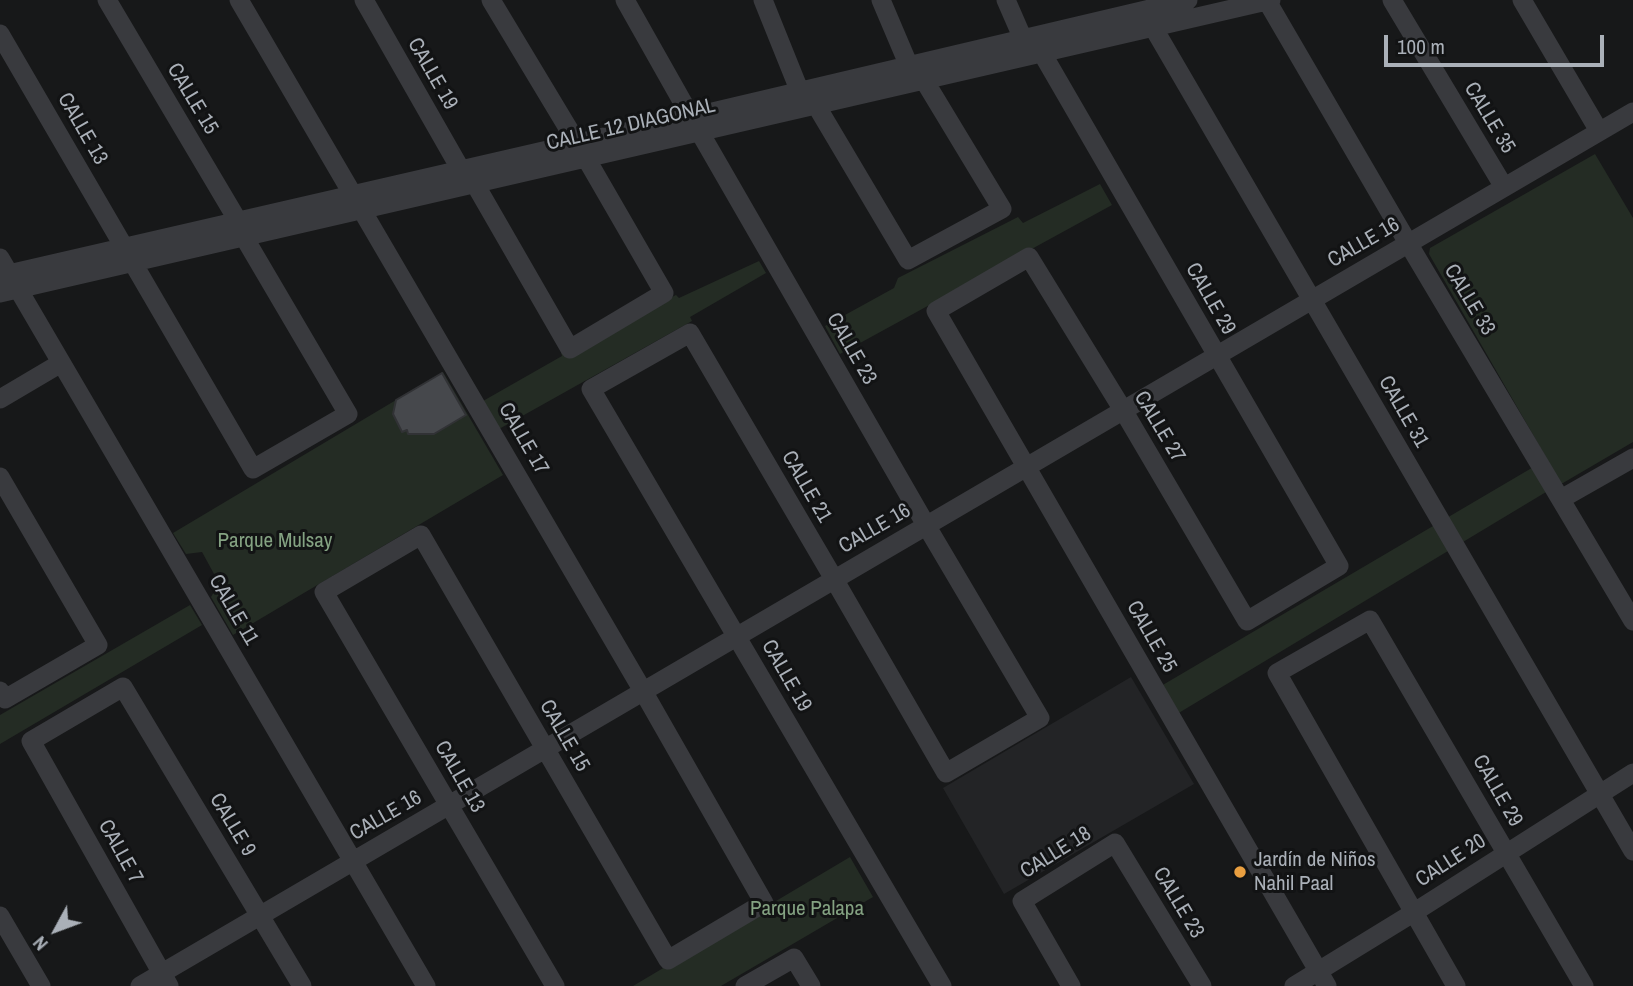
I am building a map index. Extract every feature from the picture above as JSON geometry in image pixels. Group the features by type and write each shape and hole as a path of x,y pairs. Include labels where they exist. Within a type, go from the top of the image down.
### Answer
{"street":[{"name":"CALLE 15","path":"107,0 348,414 253,469"},
{"name":"CALLE 17","path":"239,0 764,903 668,960"},
{"name":"CALLE 19","path":"364,0 570,349 664,293 581,151"},
{"path":"491,0 581,151"},
{"name":"CALLE 23","path":"625,0 926,525 1040,718 946,774"},
{"path":"763,0 800,92"},
{"path":"881,0 909,66"},
{"path":"1006,0 1023,39"},
{"name":"CALLE 12 DIAGONAL","path":"695,125 800,92 1023,39 1133,6 1188,0"},
{"name":"CALLE 35","path":"1392,0 1504,187"},
{"path":"1522,0 1600,131"},
{"name":"CALLE 12 DIAGONAL","path":"6,278 129,255 695,125 816,105 1269,1"},
{"name":"CALLE 33","path":"1269,1 1408,243 1633,621"},
{"name":"CALLE 31","path":"1133,6 1153,27 1633,851"},
{"name":"CALLE 13","path":"0,34 253,469"},
{"name":"CALLE 29","path":"1042,53 1339,566 1247,621"},
{"path":"816,105 908,260 1002,209 924,80"},
{"name":"CALLE 16","path":"140,986 165,979 260,915 1633,111"},
{"name":"CALLE 27","path":"936,311 1029,257 1247,621"},
{"name":"CALLE 11","path":"6,278 61,363 426,986"},
{"name":"CALLE 25","path":"936,311 1322,978"},
{"name":"CALLE 19","path":"690,333 591,389 942,986"},
{"name":"CALLE 21","path":"690,333 946,774"},
{"path":"0,399 61,363"},
{"path":"1561,499 1633,458"},
{"path":"0,477 98,645 2,695"},
{"name":"CALLE 15","path":"324,592 421,535 668,960"},
{"name":"CALLE 13","path":"324,592 555,986"},
{"name":"CALLE 29","path":"1413,913 1277,673 1370,620 1584,986"},
{"name":"CALLE 7","path":"123,687 31,740 165,979"},
{"name":"CALLE 9","path":"123,687 302,986"},
{"name":"CALLE 20","path":"1294,986 1322,978 1413,913 1633,773"},
{"name":"CALLE 23","path":"1115,843 1202,986"},
{"name":"CALLE 18","path":"1071,986 1022,901 1115,843"},
{"path":"1413,913 1456,986"},
{"path":"0,916 41,986"},
{"path":"745,986 794,958 811,986"}],"shaded area":[{"path":"1131,677 1194,784 1004,894 943,788"}],"green space":[{"path":"1595,154 1633,218 1633,442 1177,714 1161,686 1547,459 1429,254 1430,248"},
{"path":"1100,184 1112,205 840,354 825,326 894,288 898,278 1018,217 1023,223"},
{"path":"759,261 766,273 690,317 692,321 499,429 483,401 562,356 561,352 676,295 679,298"},
{"name":"Parque Mulsay","path":"443,372 503,475 233,635 211,597 219,583 202,552 186,554 173,533"},
{"path":"190,605 202,625 0,744 0,715"},
{"name":"Parque Palapa","path":"850,857 873,897 721,986 633,986"}],"building":[{"path":"442,373 466,415 434,434 408,434 407,430 402,432 393,414 396,400"}],"place":[{"name":"Jardín de Niños Nahil Paal","path":"1240,872"}]}
